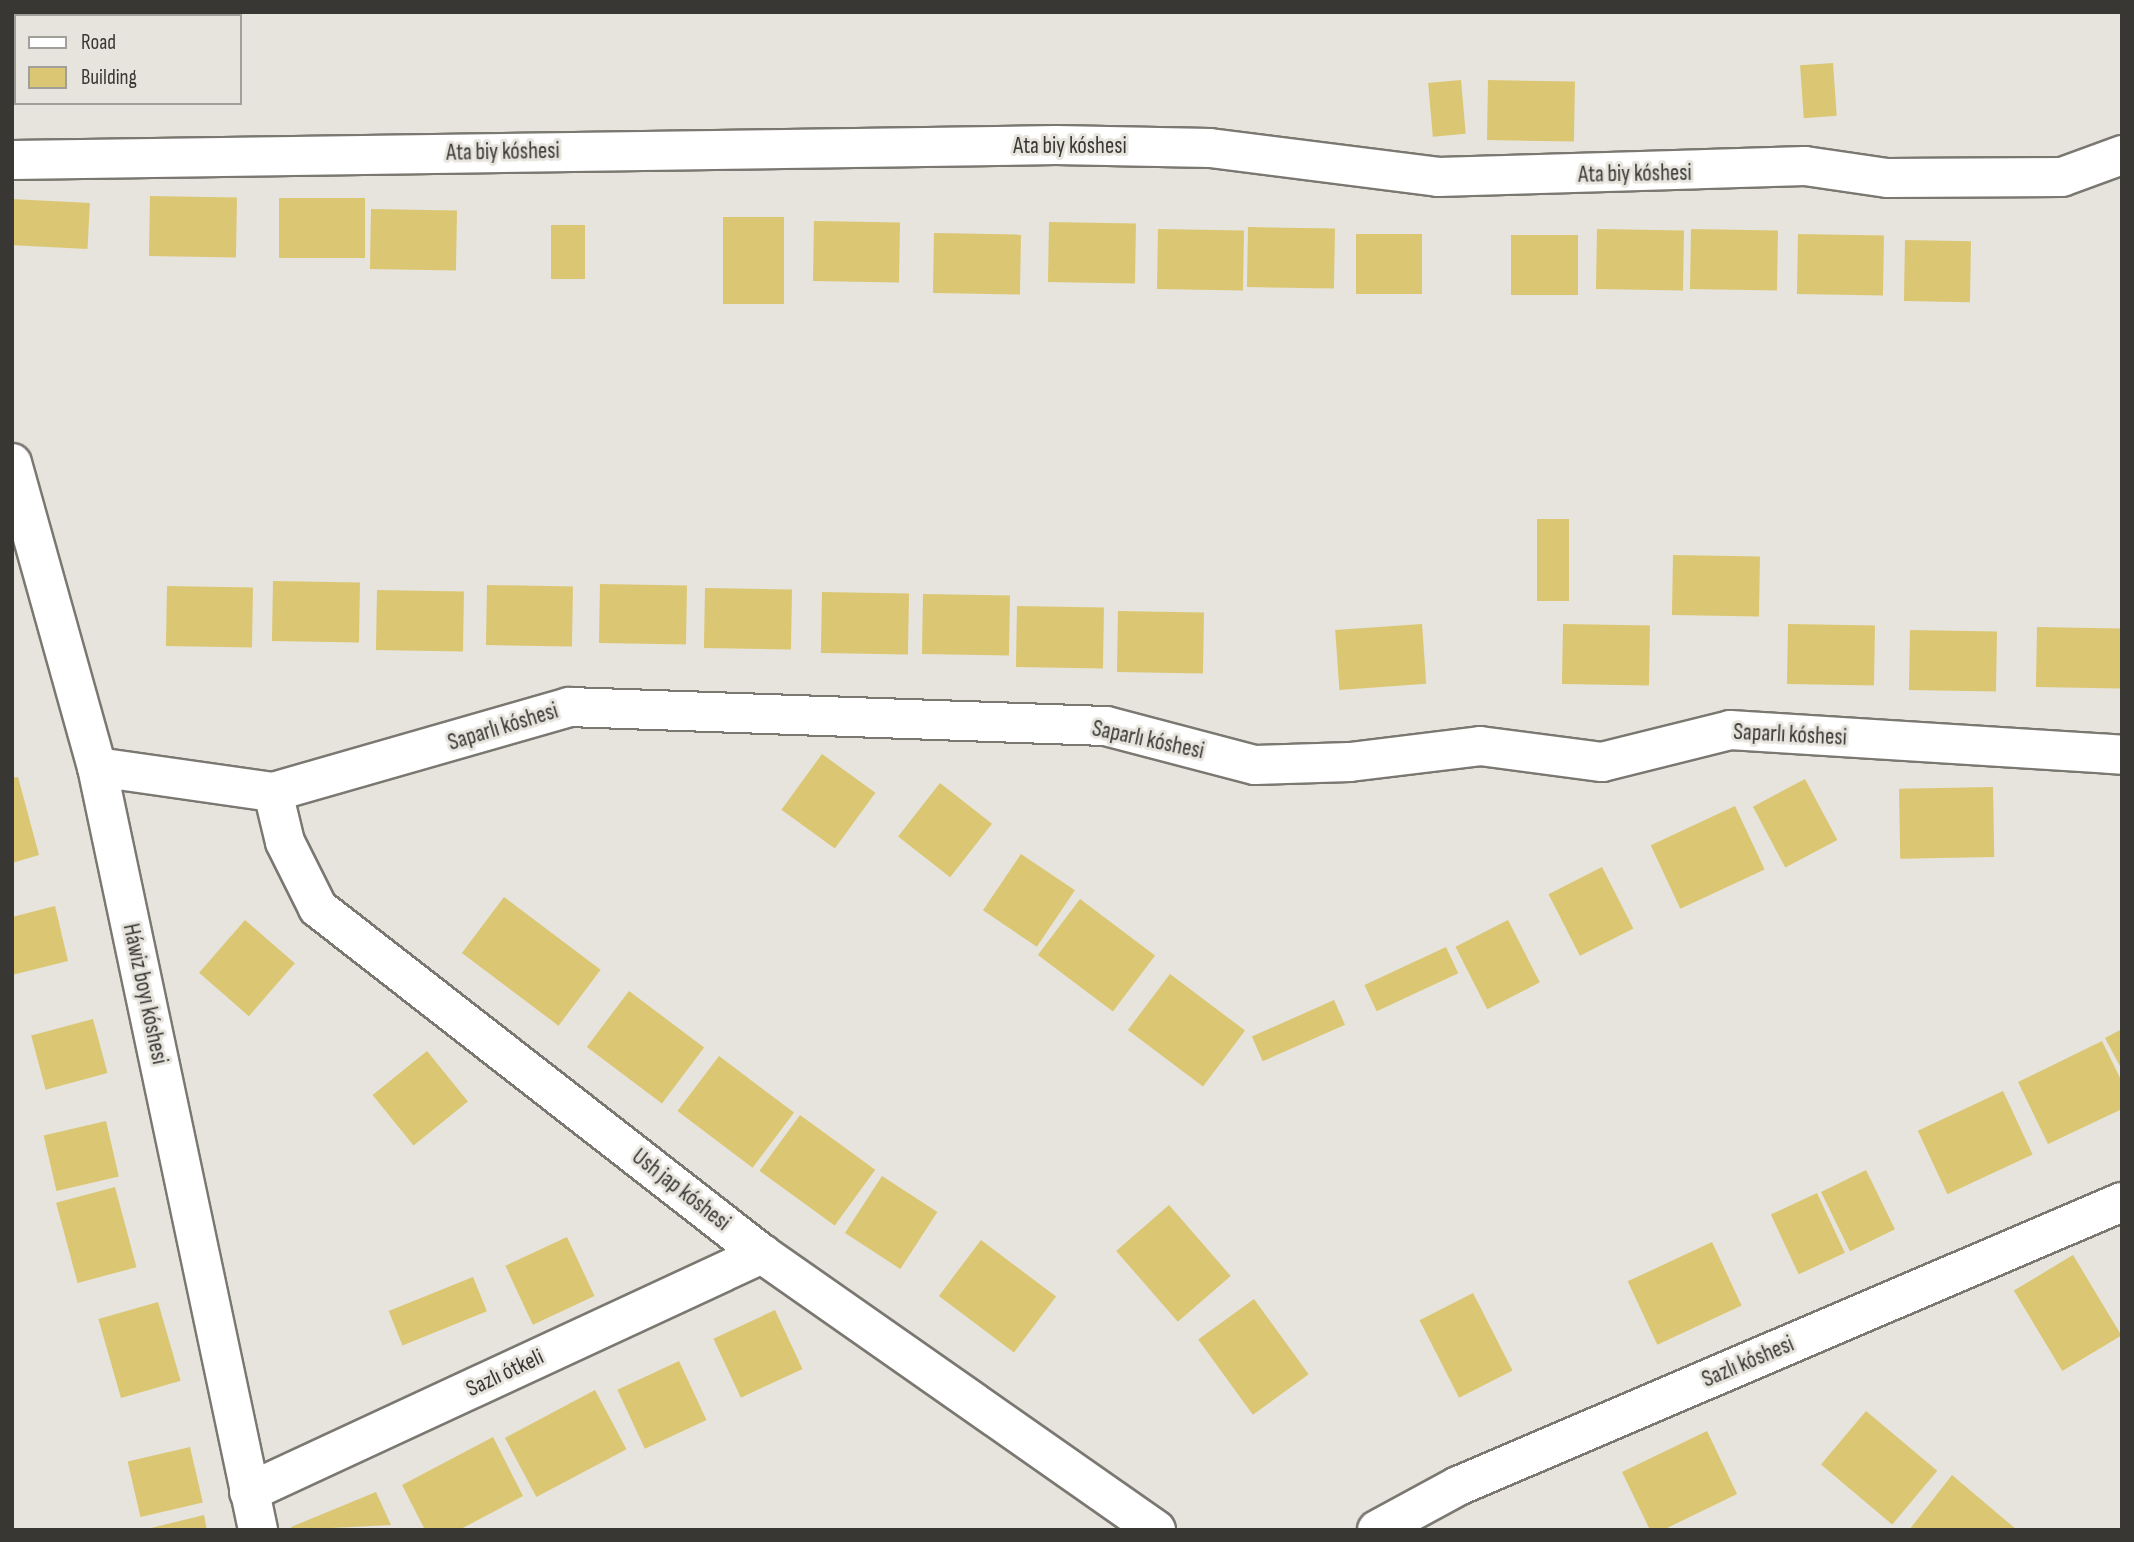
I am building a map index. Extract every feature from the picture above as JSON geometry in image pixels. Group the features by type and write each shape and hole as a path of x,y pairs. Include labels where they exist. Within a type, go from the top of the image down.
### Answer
{"street":[{"name":"Ata biy kóshesi","path":"12,160 1056,145 1210,148 1438,177 1805,166 1914,178 2062,177 2122,155"},
{"name":"Háwiz boyı kóshesi","path":"12,463 97,767 258,1530"},
{"name":"Saparlı kóshesi","path":"97,767 273,792 569,707 1106,726 1255,765 1350,762 1480,746 1602,762 1730,730 2122,755"},
{"name":"Ush jap kóshesi","path":"273,792 285,842 318,908 762,1254 1156,1530"},
{"name":"Sazlı kóshesi","path":"1377,1530 1458,1486 2122,1202"},
{"name":"Sazlı ótkeli","path":"249,1492 762,1254"}],"building":[{"path":"1833,63 1837,116 1804,118 1800,65"},
{"path":"1461,80 1466,134 1433,137 1428,83"},
{"path":"1488,80 1575,82 1574,142 1487,140"},
{"path":"150,196 237,198 236,258 149,256"},
{"path":"279,198 365,198 365,258 279,258"},
{"path":"12,199 90,203 87,249 12,245"},
{"path":"371,209 457,211 456,270 370,269"},
{"path":"723,217 784,217 784,304 723,304"},
{"path":"814,221 900,223 899,282 813,281"},
{"path":"1049,222 1136,224 1135,284 1048,282"},
{"path":"551,225 585,225 585,279 551,279"},
{"path":"1248,227 1335,229 1334,289 1247,287"},
{"path":"1158,229 1244,231 1243,290 1157,289"},
{"path":"1597,229 1684,231 1683,291 1596,289"},
{"path":"1691,229 1778,231 1777,291 1690,289"},
{"path":"934,233 1021,235 1020,295 933,293"},
{"path":"1356,234 1422,234 1422,294 1356,294"},
{"path":"1798,234 1884,236 1883,295 1797,294"},
{"path":"1511,235 1578,235 1578,295 1511,295"},
{"path":"1905,240 1971,241 1970,302 1904,301"},
{"path":"1537,519 1569,519 1569,601 1537,601"},
{"path":"1673,555 1760,557 1759,617 1672,615"},
{"path":"273,581 360,583 359,643 272,641"},
{"path":"600,584 687,586 686,645 599,643"},
{"path":"487,585 573,587 572,646 486,645"},
{"path":"167,586 253,588 252,647 166,646"},
{"path":"705,588 792,590 791,650 704,648"},
{"path":"377,590 464,592 463,652 376,650"},
{"path":"822,592 909,594 908,655 821,653"},
{"path":"923,594 1010,596 1009,656 922,654"},
{"path":"1017,606 1104,608 1103,669 1016,667"},
{"path":"1118,611 1204,613 1203,673 1117,672"},
{"path":"1422,624 1426,684 1339,690 1335,630"},
{"path":"1563,624 1650,626 1649,686 1562,684"},
{"path":"1788,624 1875,626 1874,686 1787,684"},
{"path":"2037,627 2122,628 2121,688 2036,687"},
{"path":"1910,630 1997,632 1996,692 1909,690"},
{"path":"822,754 875,793 835,849 781,810"},
{"path":"18,777 39,855 12,863 12,778"},
{"path":"1805,779 1837,840 1785,868 1753,807"},
{"path":"940,783 992,824 950,877 898,837"},
{"path":"1993,787 1994,857 1900,859 1899,789"},
{"path":"1735,806 1765,869 1680,909 1651,845"},
{"path":"1021,854 1075,890 1037,947 983,910"},
{"path":"1602,867 1633,928 1580,956 1549,894"},
{"path":"504,897 601,970 559,1026 462,953"},
{"path":"1080,899 1155,956 1113,1011 1038,955"},
{"path":"55,906 68,961 12,975 12,917"},
{"path":"245,920 295,963 249,1016 199,973"},
{"path":"1508,920 1540,982 1487,1009 1455,947"},
{"path":"1446,947 1458,973 1377,1011 1364,985"},
{"path":"1170,974 1245,1031 1203,1086 1128,1030"},
{"path":"629,991 704,1048 662,1103 587,1047"},
{"path":"1334,1000 1345,1025 1263,1061 1252,1037"},
{"path":"93,1019 107,1073 46,1090 31,1036"},
{"path":"2122,1029 2122,1070 2105,1038"},
{"path":"2102,1041 2122,1082 2122,1109 2048,1144 2018,1082"},
{"path":"427,1051 468,1102 414,1146 373,1095"},
{"path":"719,1056 794,1113 753,1168 677,1111"},
{"path":"2003,1091 2033,1154 1947,1194 1918,1131"},
{"path":"800,1115 875,1170 835,1225 759,1171"},
{"path":"106,1121 119,1177 56,1191 44,1135"},
{"path":"1866,1170 1895,1229 1850,1251 1821,1192"},
{"path":"882,1176 937,1212 900,1269 845,1233"},
{"path":"115,1187 136,1267 78,1283 56,1203"},
{"path":"1817,1193 1845,1253 1799,1274 1771,1215"},
{"path":"1169,1205 1231,1276 1178,1322 1116,1251"},
{"path":"567,1237 594,1296 533,1325 505,1266"},
{"path":"981,1240 1056,1297 1014,1352 939,1296"},
{"path":"1712,1242 1742,1305 1657,1345 1628,1281"},
{"path":"2073,1255 2121,1336 2062,1371 2014,1291"},
{"path":"473,1277 487,1311 402,1345 389,1311"},
{"path":"1473,1293 1512,1371 1459,1398 1420,1320"},
{"path":"1254,1299 1309,1374 1253,1415 1198,1340"},
{"path":"158,1302 181,1381 121,1398 98,1319"},
{"path":"775,1310 802,1369 741,1398 713,1339"},
{"path":"679,1361 706,1420 645,1449 617,1390"},
{"path":"595,1390 626,1449 536,1497 505,1438"},
{"path":"1866,1411 1937,1471 1892,1524 1821,1465"},
{"path":"1707,1431 1737,1494 1663,1530 1650,1530 1622,1472"},
{"path":"493,1437 523,1496 459,1530 425,1530 402,1485"},
{"path":"190,1447 203,1503 140,1517 128,1461"},
{"path":"1952,1475 2017,1530 1909,1530"},
{"path":"376,1492 391,1525 292,1530 291,1527"},
{"path":"204,1515 207,1530 147,1530 147,1529"}]}
